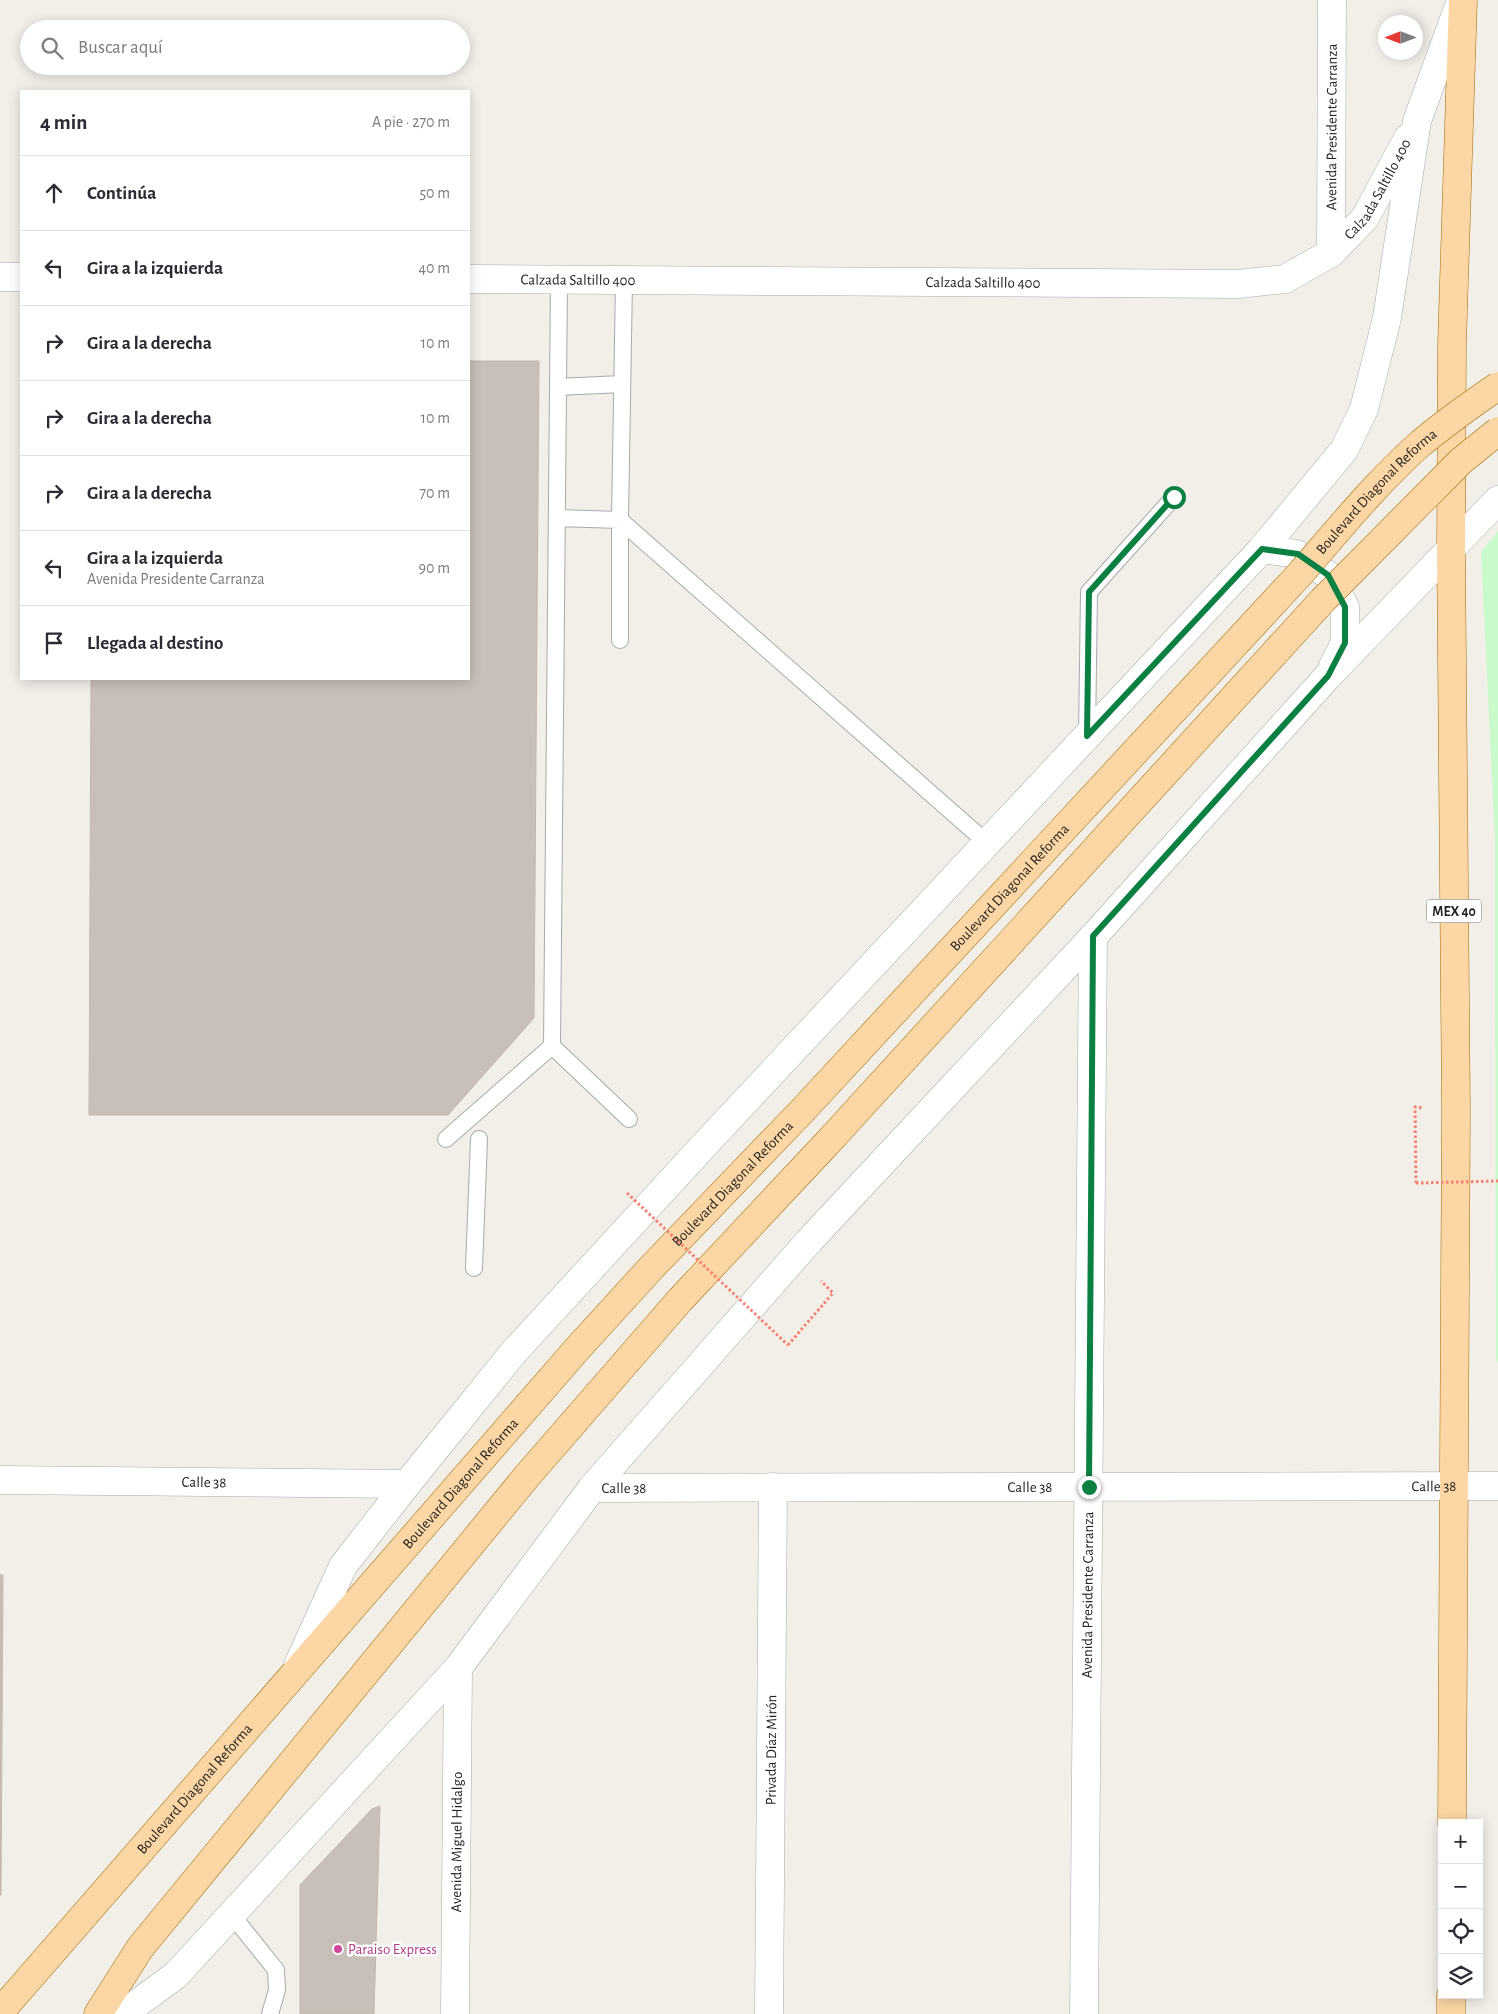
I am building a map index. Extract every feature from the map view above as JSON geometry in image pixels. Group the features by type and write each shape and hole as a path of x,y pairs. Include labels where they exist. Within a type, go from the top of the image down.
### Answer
{"main road":[{"name":"MEX 40","path":"1452,1819 1456,1110 1451,548 1452,344 1462,0"},
{"name":"Boulevard Diagonal Reforma","path":"0,2012 578,1348 651,1268 802,1111 1299,575 1374,490 1422,443 1498,386"},
{"path":"98,2014 140,1948 527,1476 680,1300 831,1139 1323,600 1461,461 1498,431"},
{"path":"1451,1999 1451,2014"}],"street":[{"name":"Avenida Presidente Carranza","path":"1331,253 1332,0"},
{"path":"296,1671 343,1566 513,1354 709,1140 1262,549 1344,450 1364,409 1387,318 1417,121 1462,0"},
{"name":"Calzada Saltillo 400","path":"470,279 1238,284 1285,279 1331,253 1365,218 1417,121"},
{"path":"0,277 20,277"},
{"path":"123,2014 176,1975 458,1668 592,1488 810,1241 1093,936 1328,676 1498,500"},
{"path":"1262,549 1298,554 1328,575 1345,607 1345,643 1328,676"},
{"name":"Avenida Presidente Carranza","path":"1084,2014 1093,936"},
{"name":"Calle 38","path":"0,1480 407,1484"},
{"name":"Calle 38","path":"592,1488 1498,1486"},
{"name":"Privada Díaz Mirón","path":"769,2014 773,1487"},
{"name":"Avenida Miguel Hidalgo","path":"456,2014 458,1668"}],"lane":[{"path":"559,280 552,1046 629,1119"},
{"path":"620,640 624,280"},
{"path":"558,387 622,384"},
{"path":"1087,736 1089,592 1174,497"},
{"path":"557,518 620,520 987,843"},
{"path":"446,1140 552,1046"},
{"path":"474,1268 478,1140"},
{"path":"232,1915 276,1970 277,1990 270,2014"}],"path":[{"path":"1415,1107 1416,1183 1498,1181"},
{"path":"627,1193 788,1345 833,1292"}],"green space":[{"path":"1498,531 1498,1364 1496,1357 1495,839 1481,552"}],"building":[{"path":"470,361 539,361 534,1018 448,1115 89,1115 91,680 470,680"},
{"path":"0,1575 3,1575 1,1895 0,1895"},
{"name":"Paraiso Express","path":"380,1806 374,2014 300,2014 300,1885 372,1809"}],"place":[{"name":"Paraiso Express","path":"338,1949"}],"route":[{"path":"1089,1487 1093,936 1328,676 1345,643 1345,607 1328,575 1298,554 1262,549 1087,736 1089,592 1174,497"}]}
